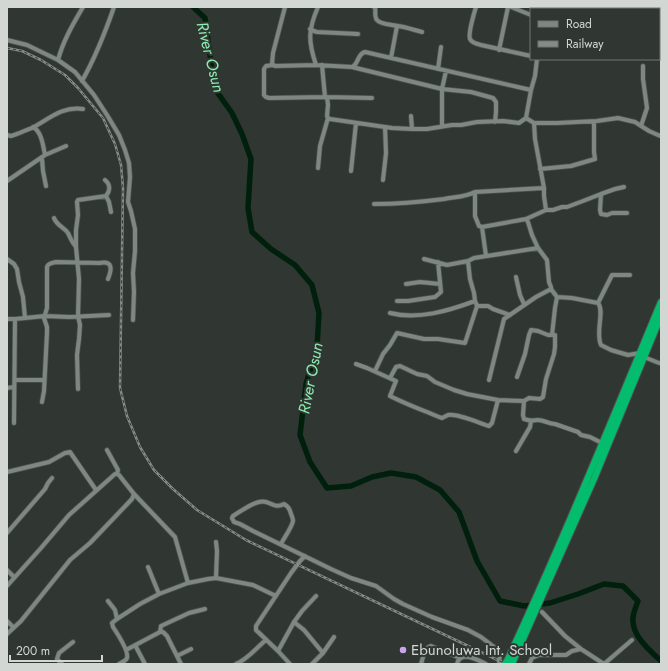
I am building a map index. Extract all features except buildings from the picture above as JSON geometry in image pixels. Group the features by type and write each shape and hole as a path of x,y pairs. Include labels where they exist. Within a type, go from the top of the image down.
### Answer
{"highway":[{"path":"543,587 594,479 661,302"},
{"path":"509,663 543,587 602,443 661,316"}],"street":[{"path":"58,60 61,50 83,7"},
{"path":"82,81 90,67 114,7"},
{"path":"273,65 273,53 285,7"},
{"path":"316,65 310,43 310,29 318,7"},
{"path":"374,7 376,20 422,32"},
{"path":"476,7 471,23 470,41 499,50 530,56"},
{"path":"499,50 508,7"},
{"path":"511,7 530,15"},
{"path":"392,58 397,26"},
{"path":"310,29 317,32 358,34"},
{"path":"7,40 27,45 58,60 75,72 94,95 119,135 129,163 130,177 128,202 135,229 135,251 132,272 134,292 133,320"},
{"path":"438,69 441,47"},
{"path":"352,67 356,65 360,55 365,52 531,90"},
{"path":"328,118 385,127 412,129 477,122 503,121 519,123 526,118 531,90 536,76 537,60"},
{"path":"372,98 269,98 264,95 264,69 266,66 273,65 322,65 352,67 442,89 471,92 493,98 496,102 494,122"},
{"path":"318,168 320,146 328,118 328,105 322,65"},
{"path":"641,126 647,108 643,66"},
{"path":"442,126 442,89 446,70"},
{"path":"7,134 11,136 33,127 56,113 64,110 75,108 83,109"},
{"path":"411,116 412,129"},
{"path":"526,118 534,123 594,122 618,118 635,122 661,136"},
{"path":"540,169 571,166 595,159 594,122"},
{"path":"351,171 356,123"},
{"path":"534,123 546,210"},
{"path":"33,127 39,133 46,186"},
{"path":"383,180 386,153 385,127"},
{"path":"7,181 43,157 66,146"},
{"path":"105,180 109,185 109,190 106,196"},
{"path":"482,227 526,219 546,210 567,207 583,202 615,188 624,187"},
{"path":"374,204 427,201 465,196 475,192 544,188"},
{"path":"475,192 475,216 479,226 482,227 486,256"},
{"path":"601,194 601,214 607,215 612,213 627,213"},
{"path":"106,196 111,212"},
{"path":"78,389 77,355 80,325 78,316 79,279 76,248 78,215 77,201 106,196"},
{"path":"54,218 56,223 68,233 71,242 76,248"},
{"path":"390,378 396,367 400,366 418,374 427,376 435,382 454,390 467,394 498,400 524,401 529,398 540,399 543,396 555,347 555,336 552,335 557,297 551,289 547,260 538,248 526,219"},
{"path":"424,259 448,265 468,261 474,258 538,248"},
{"path":"7,259 14,264 17,270 26,318"},
{"path":"375,371 383,354 397,333 424,339 438,339 465,343 476,304 470,279 468,261"},
{"path":"42,402 47,333 44,318 47,308 48,265 56,262 106,262 109,264 111,269 108,279"},
{"path":"397,301 435,297 441,292 438,262"},
{"path":"598,303 612,275 630,275"},
{"path":"516,277 520,295 524,304"},
{"path":"406,284 420,282 440,284"},
{"path":"489,380 504,319 536,296 551,289"},
{"path":"557,297 598,303"},
{"path":"598,303 601,310 599,326 599,339 601,345 611,350 628,355 642,355 661,363"},
{"path":"390,313 399,316 413,316 440,313 476,304 488,306 510,315"},
{"path":"7,319 45,316 109,316"},
{"path":"14,423 15,319"},
{"path":"517,377 531,330 552,335"},
{"path":"356,364 396,381 390,396 434,416 442,418 449,414 474,420 489,426 492,423 498,400"},
{"path":"15,380 44,380"},
{"path":"7,388 14,387"},
{"path":"524,401 522,415 524,419 531,421 539,420 555,424 578,432 581,435 602,443"},
{"path":"516,451 530,427 531,421"},
{"path":"107,450 118,470 117,474 175,537 188,583"},
{"path":"7,472 49,462 65,453 70,452 96,490"},
{"path":"7,586 69,515 96,490 117,474"},
{"path":"8,530 45,489 52,478"},
{"path":"7,634 20,621 70,560 90,543 132,499 134,494"},
{"path":"281,544 293,522 291,513 286,504 277,507 267,502 259,502 233,516 232,518 234,522 351,578 376,586 403,604 481,636 498,650 500,654 499,664"},
{"path":"216,542 216,578"},
{"path":"290,664 256,630 256,626 295,568 305,556"},
{"path":"148,566 159,594"},
{"path":"7,570 14,577"},
{"path":"119,664 128,657 112,623 140,604 159,594 188,583 216,578 253,585 276,596"},
{"path":"278,651 294,622 316,596"},
{"path":"108,601 115,610 117,619"},
{"path":"160,632 161,626 189,613 205,609"},
{"path":"542,612 565,636 581,649 604,664 632,640"},
{"path":"7,621 13,627"},
{"path":"294,622 304,630 323,653"},
{"path":"126,650 160,632 163,632 167,636 181,664"},
{"path":"312,664 323,653 334,637"},
{"path":"236,664 251,654 266,640"},
{"path":"62,664 57,659 60,653 73,642"},
{"path":"135,645 145,664"},
{"path":"421,664 428,646 460,658 464,656 469,657 486,664"},
{"path":"177,656 191,649"},
{"path":"529,664 532,658 539,655 566,654 581,649"},
{"path":"457,664 457,661 460,658"}],"waterway":[{"name":"River Osun","path":"193,7 205,18 212,70 217,92 232,113 242,134 251,159 248,208 252,232 271,249 295,265 312,285 319,313 317,347 306,384 300,435 310,462 327,488 351,486 372,477 391,473 416,477 440,490 459,512 477,561 500,601 524,606 550,603 604,584 623,586 638,601 633,617 633,624 638,636 646,647 661,661"}],"railway":[{"path":"7,48 22,51 41,60 65,75 103,118 115,144 121,165 123,188 120,388 127,416 140,447 154,470 197,510 246,540 506,664"}],"place":[{"name":"Ebunoluwa Int. School","path":"403,650"}]}
